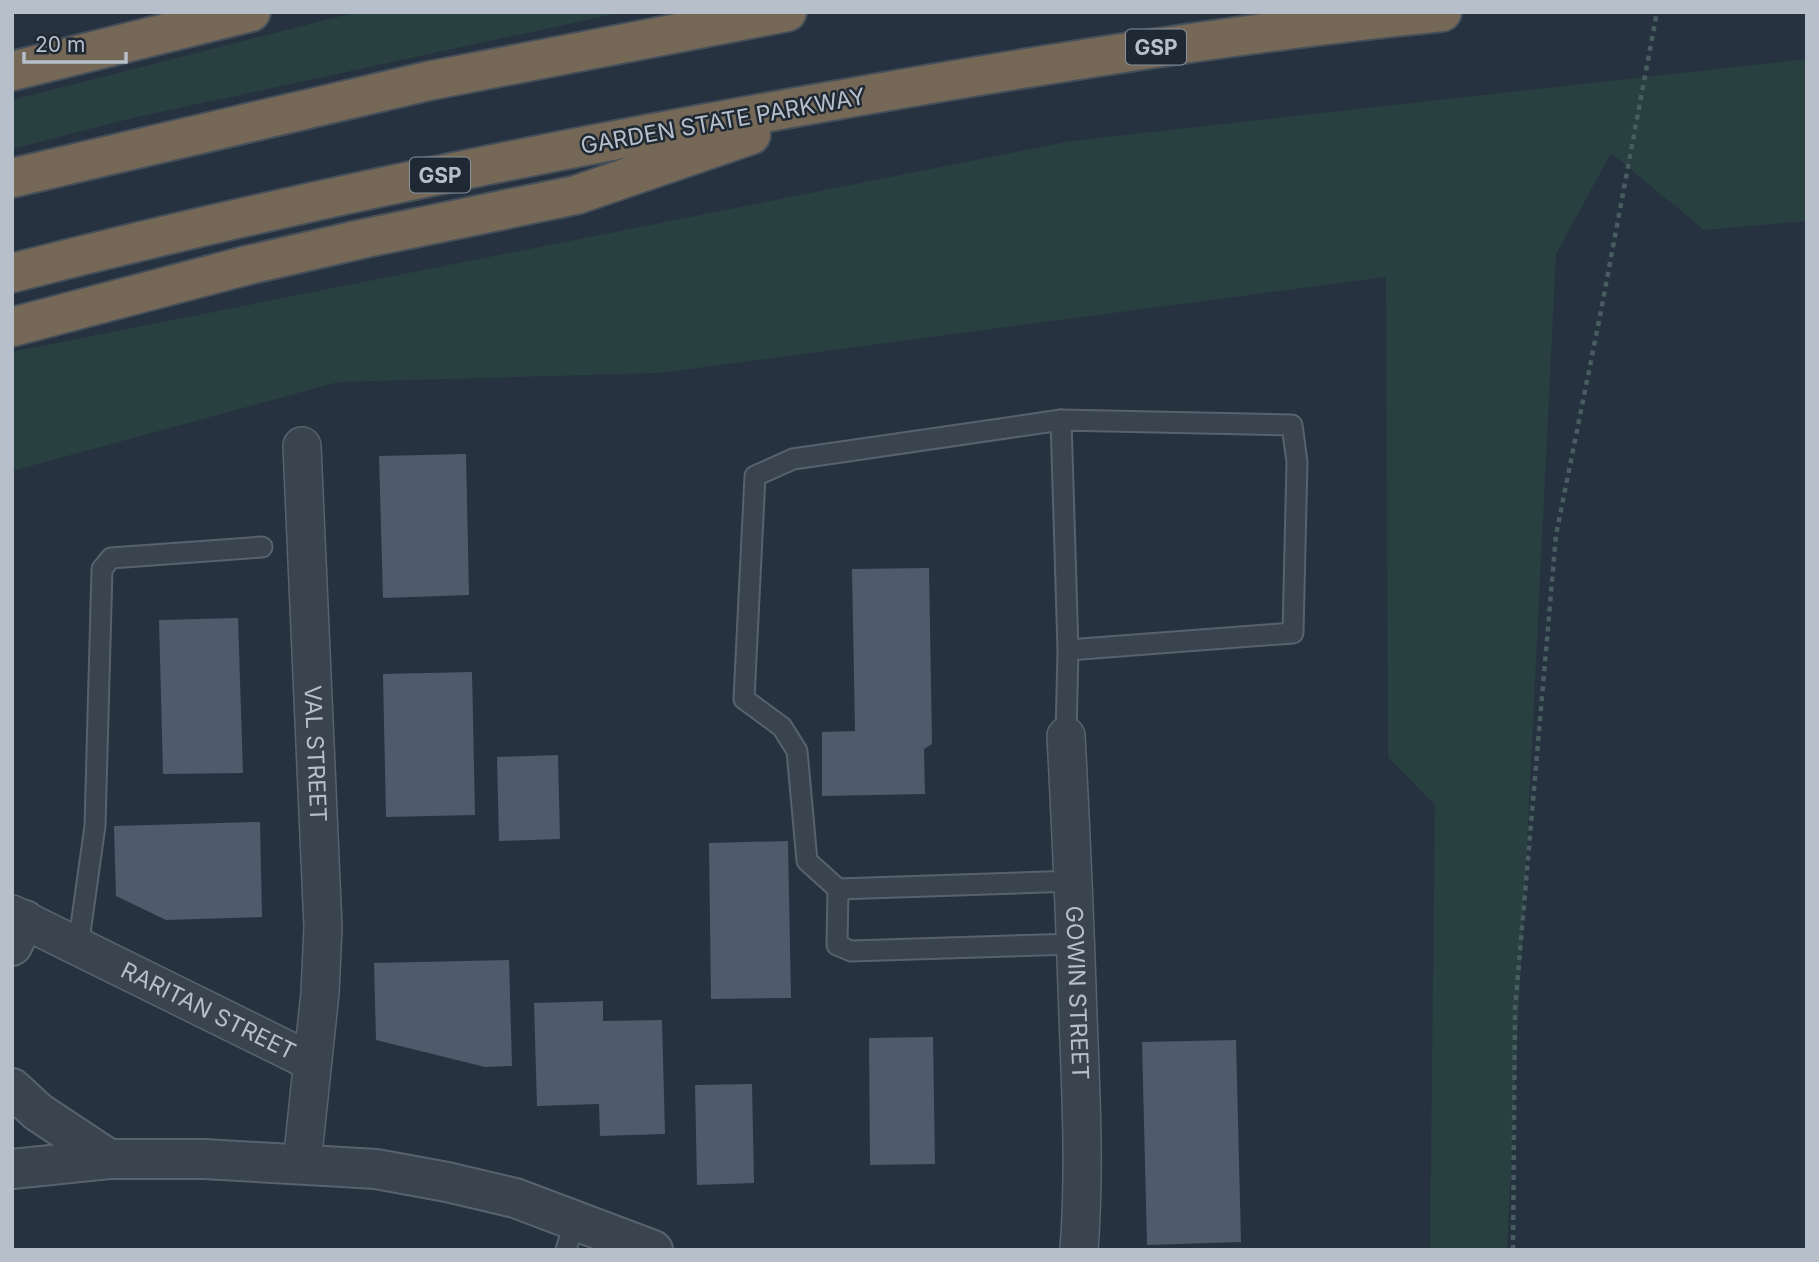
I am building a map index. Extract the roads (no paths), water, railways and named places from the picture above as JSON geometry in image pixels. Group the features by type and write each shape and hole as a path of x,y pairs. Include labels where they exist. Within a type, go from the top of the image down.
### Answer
{"highway":[{"path":"12,71 251,12"},
{"path":"12,178 428,81 787,12"},
{"name":"GARDEN STATE PARKWAY","path":"12,273 199,228 495,163 872,94 1233,36 1441,12"},
{"path":"12,327 248,265 576,195 872,94"}],"street":[{"name":"VAL STREET","path":"302,446 323,927 320,993 312,1062"},
{"name":"GOWIN STREET","path":"1066,736 1074,881 1083,1199 1079,1250"},
{"name":"RARITAN STREET","path":"17,927 78,947 312,1062 302,1163"},
{"path":"12,1088 38,1112 109,1159"},
{"path":"12,1169 109,1159 204,1159 376,1168 515,1198 570,1235 653,1250"}],"lane":[{"path":"1068,650 1293,633 1297,462 1292,425 1061,421 793,459 755,476 744,699 782,727 797,751 807,861 838,889 1074,881"},
{"path":"1061,421 1068,650 1066,736"},
{"path":"78,947 95,826 102,569 111,558 262,547"},
{"path":"838,889 836,944 850,951 1076,944"}]}
